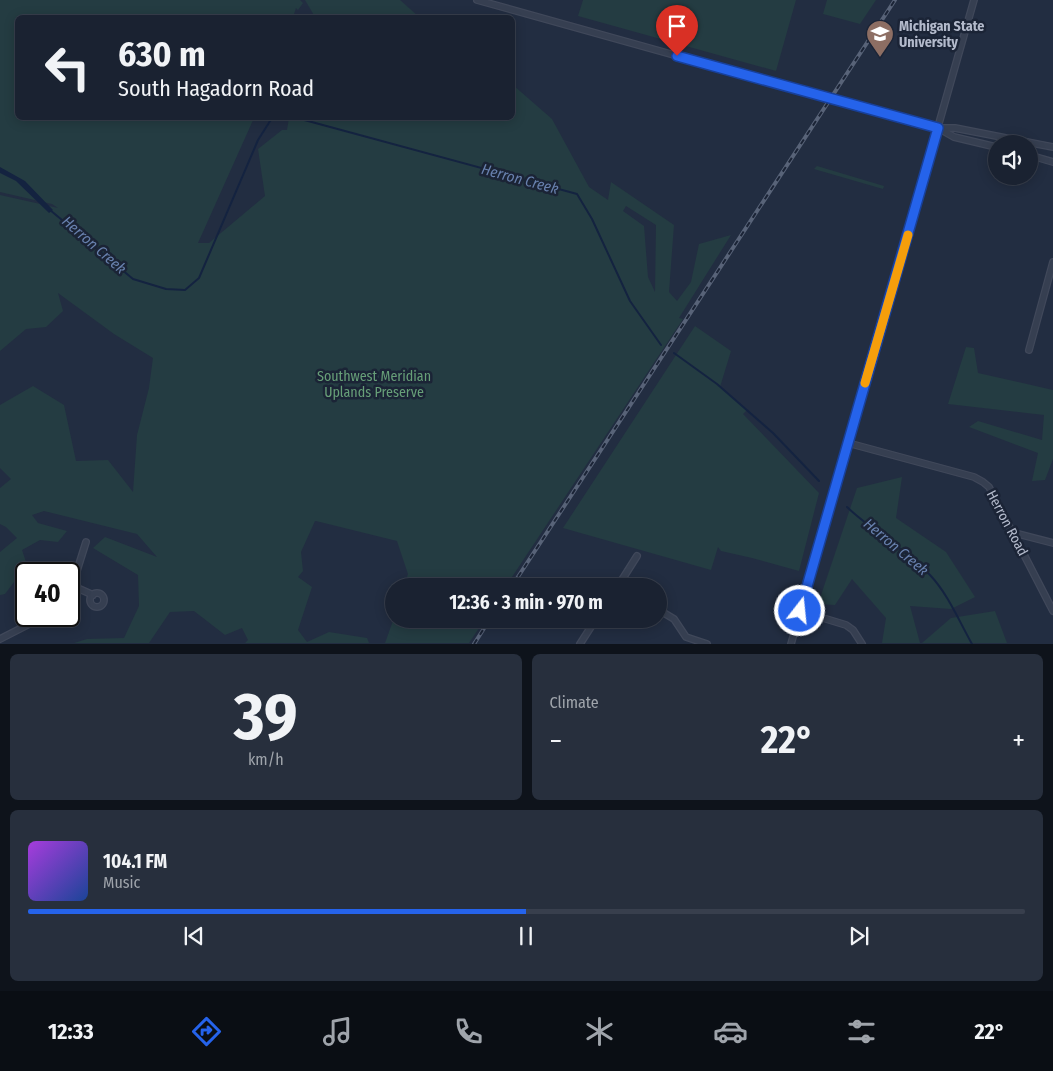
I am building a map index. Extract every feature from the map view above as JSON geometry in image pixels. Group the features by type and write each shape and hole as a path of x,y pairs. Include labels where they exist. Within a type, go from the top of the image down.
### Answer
{"street":[{"path":"477,0 938,128 954,136 988,145"},
{"path":"791,644 974,0"},
{"path":"938,128 955,128 1053,147"},
{"path":"1038,158 1053,162"},
{"path":"1029,350 1053,262"},
{"name":"Herron Road","path":"848,443 980,480 989,487 1053,611"},
{"path":"1011,532 1053,543"},
{"path":"80,562 86,542"},
{"path":"623,578 637,556"},
{"path":"80,589 94,595"},
{"path":"800,611 846,625 853,630 862,644"},
{"path":"667,615 674,619 686,640 707,644"},
{"path":"0,639 23,627"},
{"path":"580,644 590,628"}],"green space":[{"name":"Southwest Meridian Uplands Preserve","path":"0,0 300,0 303,3 298,10 296,8 294,15 15,15 15,120 253,120 198,243 209,243 265,196 258,149 282,130 287,130 289,120 515,120 515,87 552,119 589,187 608,200 611,182 674,225 669,292 677,301 691,282 699,244 731,235 679,318 683,319 511,578 407,578 408,574 397,541 315,521 301,552 303,571 298,577 312,587 298,630 307,642 329,632 367,638 369,643 245,643 248,640 242,628 225,635 194,611 170,612 149,643 74,643 87,639 124,638 139,606 138,575 93,548 105,537 157,557 137,534 44,511 32,515 38,523 67,531 58,542 40,540 22,550 26,562 15,562 15,581 5,594 0,595 0,552 17,538 0,524 0,488 11,479 0,468 0,405 33,386 64,405 76,461 108,460 133,492 137,435 149,388 153,358 114,334 58,293 63,311 46,327 26,329 0,351 0,195 58,208 52,204 0,192","holes":["626,206 656,225 655,292 648,277 644,226 623,211"]},
{"path":"305,0 400,0 417,15 314,15"},
{"path":"583,0 796,0 776,71 578,16"},
{"path":"827,0 876,0 860,24 823,14"},
{"path":"817,166 884,186 883,189 814,169"},
{"path":"695,326 731,351 720,387 747,410 743,414 819,493 799,571 721,551 718,547 711,570 563,528"},
{"path":"966,347 974,348 978,373 1053,390 1053,459 1045,480 1032,481 1038,453 969,427 978,421 1042,440 1044,415 948,404"},
{"path":"902,477 896,518 946,552 975,597 951,609 910,606 920,643 882,643 886,618 852,579 835,605 818,604 857,488"},
{"path":"995,611 1007,643 922,643 951,618"},
{"path":"390,628 479,628 469,643 385,643"}],"water":[{"path":"0,167 25,181 53,210 49,213 16,181 0,173"}],"waterway":[{"name":"Herron Creek","path":"50,210 133,279 166,289 185,290 199,278 258,140 271,120"},
{"name":"Herron Creek","path":"304,120 577,194 592,219 630,301 661,345"},
{"name":"Herron Creek","path":"674,353 717,384 773,433 819,481"},
{"name":"Herron Creek","path":"847,507 910,556 930,575 948,599 972,644"}],"railway":[{"path":"517,578 895,0"},
{"path":"474,644 484,628"}],"slow traffic":[{"path":"865,383 908,235"}],"place":[{"name":"Michigan State University","path":"880,58"}],"route":[{"path":"677,56 938,128 800,611"}]}
